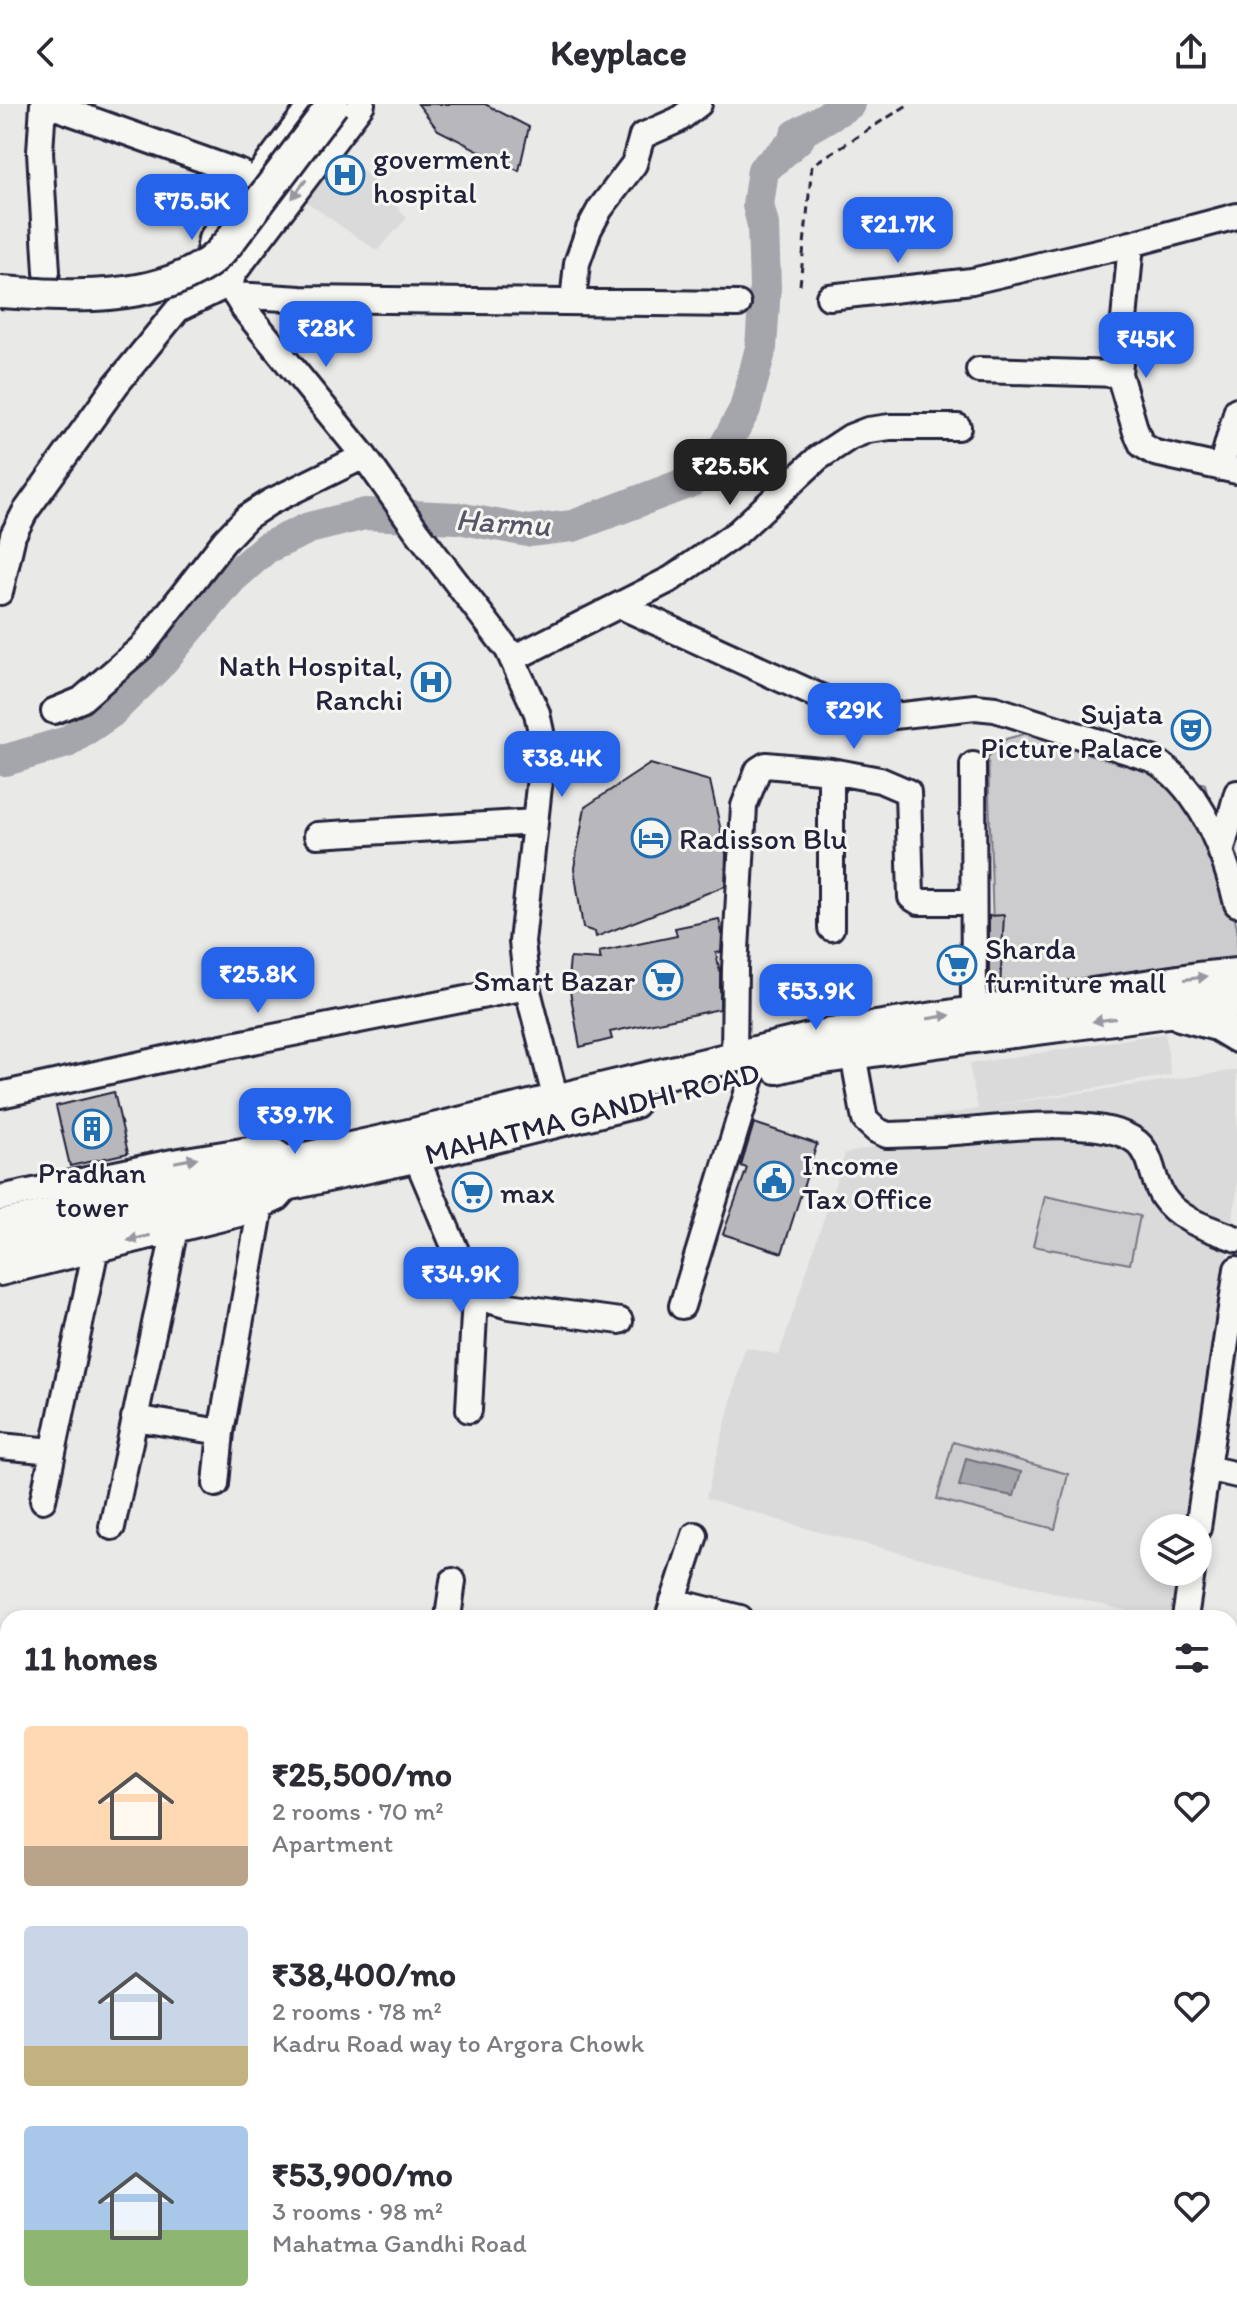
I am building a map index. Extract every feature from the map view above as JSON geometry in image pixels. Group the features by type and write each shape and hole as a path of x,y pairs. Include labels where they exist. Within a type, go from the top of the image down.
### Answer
{"main road":[{"path":"0,292 88,296 125,291 188,275 210,262 229,242 333,104"},
{"name":"MAHATMA GANDHI ROAD","path":"0,1248 182,1207 289,1173 744,1066 830,1034 1237,974"},
{"name":"MAHATMA GANDHI ROAD","path":"744,1066 810,1060 1237,1003"},
{"path":"1168,1011 1217,1025 1237,1037"},
{"name":"MAHATMA GANDHI ROAD","path":"289,1173 414,1157 558,1112"},
{"name":"MAHATMA GANDHI ROAD","path":"0,1226 182,1207"}],"street":[{"path":"47,272 40,152 45,104 98,113 241,173"},
{"path":"312,104 211,239 209,252 256,325 382,479 512,659 537,713 542,759 522,942 527,987 558,1112"},
{"path":"233,289 233,274 362,104"},
{"path":"573,302 577,263 589,229 634,164 642,136 678,120 699,104"},
{"path":"829,297 972,281 1237,216"},
{"path":"1131,244 1119,374 1142,445 1172,459 1229,470 1237,410"},
{"path":"0,592 3,560 25,512 64,455 178,309 233,289 301,299 738,304"},
{"path":"979,370 1119,374"},
{"path":"512,659 671,579 738,532 818,458 850,437 868,430 890,427 958,427"},
{"path":"54,711 81,700 142,647 225,540 247,517 270,502 364,456"},
{"path":"621,606 827,700 876,718 975,707 995,709 1132,750 1169,769 1180,780 1204,817 1221,853 1237,904"},
{"path":"682,1306 744,1066 735,968 744,806 758,770 766,765 831,771 880,780 908,792 911,897 919,902 973,902"},
{"path":"973,765 974,1012"},
{"path":"831,771 831,928"},
{"path":"1221,853 1237,793"},
{"path":"317,835 535,822"},
{"path":"0,1095 192,1053 527,987"},
{"path":"853,1054 865,1120 876,1130 887,1135 1038,1126 1110,1131 1129,1137 1140,1145 1149,1157 1163,1197 1177,1210 1192,1222 1237,1239"},
{"path":"0,1198 142,1168 268,1147 289,1173 278,1198 247,1212 182,1207 96,1248 0,1273"},
{"path":"414,1157 475,1296 469,1410"},
{"path":"216,1484 221,1432 261,1205"},
{"path":"112,1527 182,1207"},
{"path":"43,1500 96,1248"},
{"path":"1200,1514 1237,1269"},
{"path":"475,1296 533,1310 620,1321"},
{"path":"134,1418 221,1432"},
{"path":"0,1446 53,1451"},
{"path":"1207,1468 1237,1475"},
{"path":"671,1610 695,1535"},
{"path":"449,1610 453,1581"},
{"path":"1186,1610 1190,1586"}],"path":[{"path":"800,285 812,165 909,104"}],"shaded area":[{"name":"goverment hospital","path":"342,148 407,218 377,251 305,201"},
{"path":"1041,729 1205,784 1237,928 1237,958 995,999 988,757 1006,739"},
{"path":"1165,1033 1171,1075 991,1106 1237,1070 1237,1190 1192,1514 1140,1514 1140,1586 1182,1586 1178,1610 1123,1610 815,1531 706,1498 745,1347 779,1355 845,1154 900,1140 897,1123 978,1109 969,1064"},
{"path":"1045,1196 1140,1216 1130,1264 1033,1246"},
{"path":"953,1442 1068,1474 1055,1529 937,1499"},
{"path":"966,1458 1021,1472 1014,1496 959,1486"}],"building":[{"path":"418,104 485,104 529,127 519,171 438,130"},
{"name":"Radisson Blu","path":"650,764 710,781 726,854 725,886 596,937 595,932 583,928 574,868 585,807"},
{"path":"1004,915 1000,988 989,989 989,916"},
{"name":"Smart Bazar","path":"719,919 721,952 716,953 720,973 720,1009 610,1032 612,1039 580,1047 568,980 570,958 601,960 599,952 677,936 675,928"},
{"name":"Pradhan tower","path":"114,1092 128,1153 70,1166 56,1106"},
{"name":"Income Tax Office","path":"754,1123 817,1144 782,1253 723,1234 747,1168 741,1166"}],"waterway":[{"name":"Harmu","path":"0,760 67,742 110,713 157,667 232,578 266,548 309,528 365,514 458,518 528,531 573,526 692,481 725,446 745,409 761,348 765,287 763,225 758,205 763,170 799,138 796,135 849,104"}],"place":[{"name":"goverment hospital","path":"345,175"},
{"name":"Nath Hospital, Ranchi","path":"431,682"},
{"name":"Sujata Picture Palace","path":"1191,730"},
{"name":"Radisson Blu","path":"651,838"},
{"name":"Sharda furniture mall","path":"957,965"},
{"name":"Smart Bazar","path":"663,980"},
{"name":"Pradhan tower","path":"92,1129"},
{"name":"Income Tax Office","path":"774,1181"},
{"name":"max","path":"472,1192"}]}
